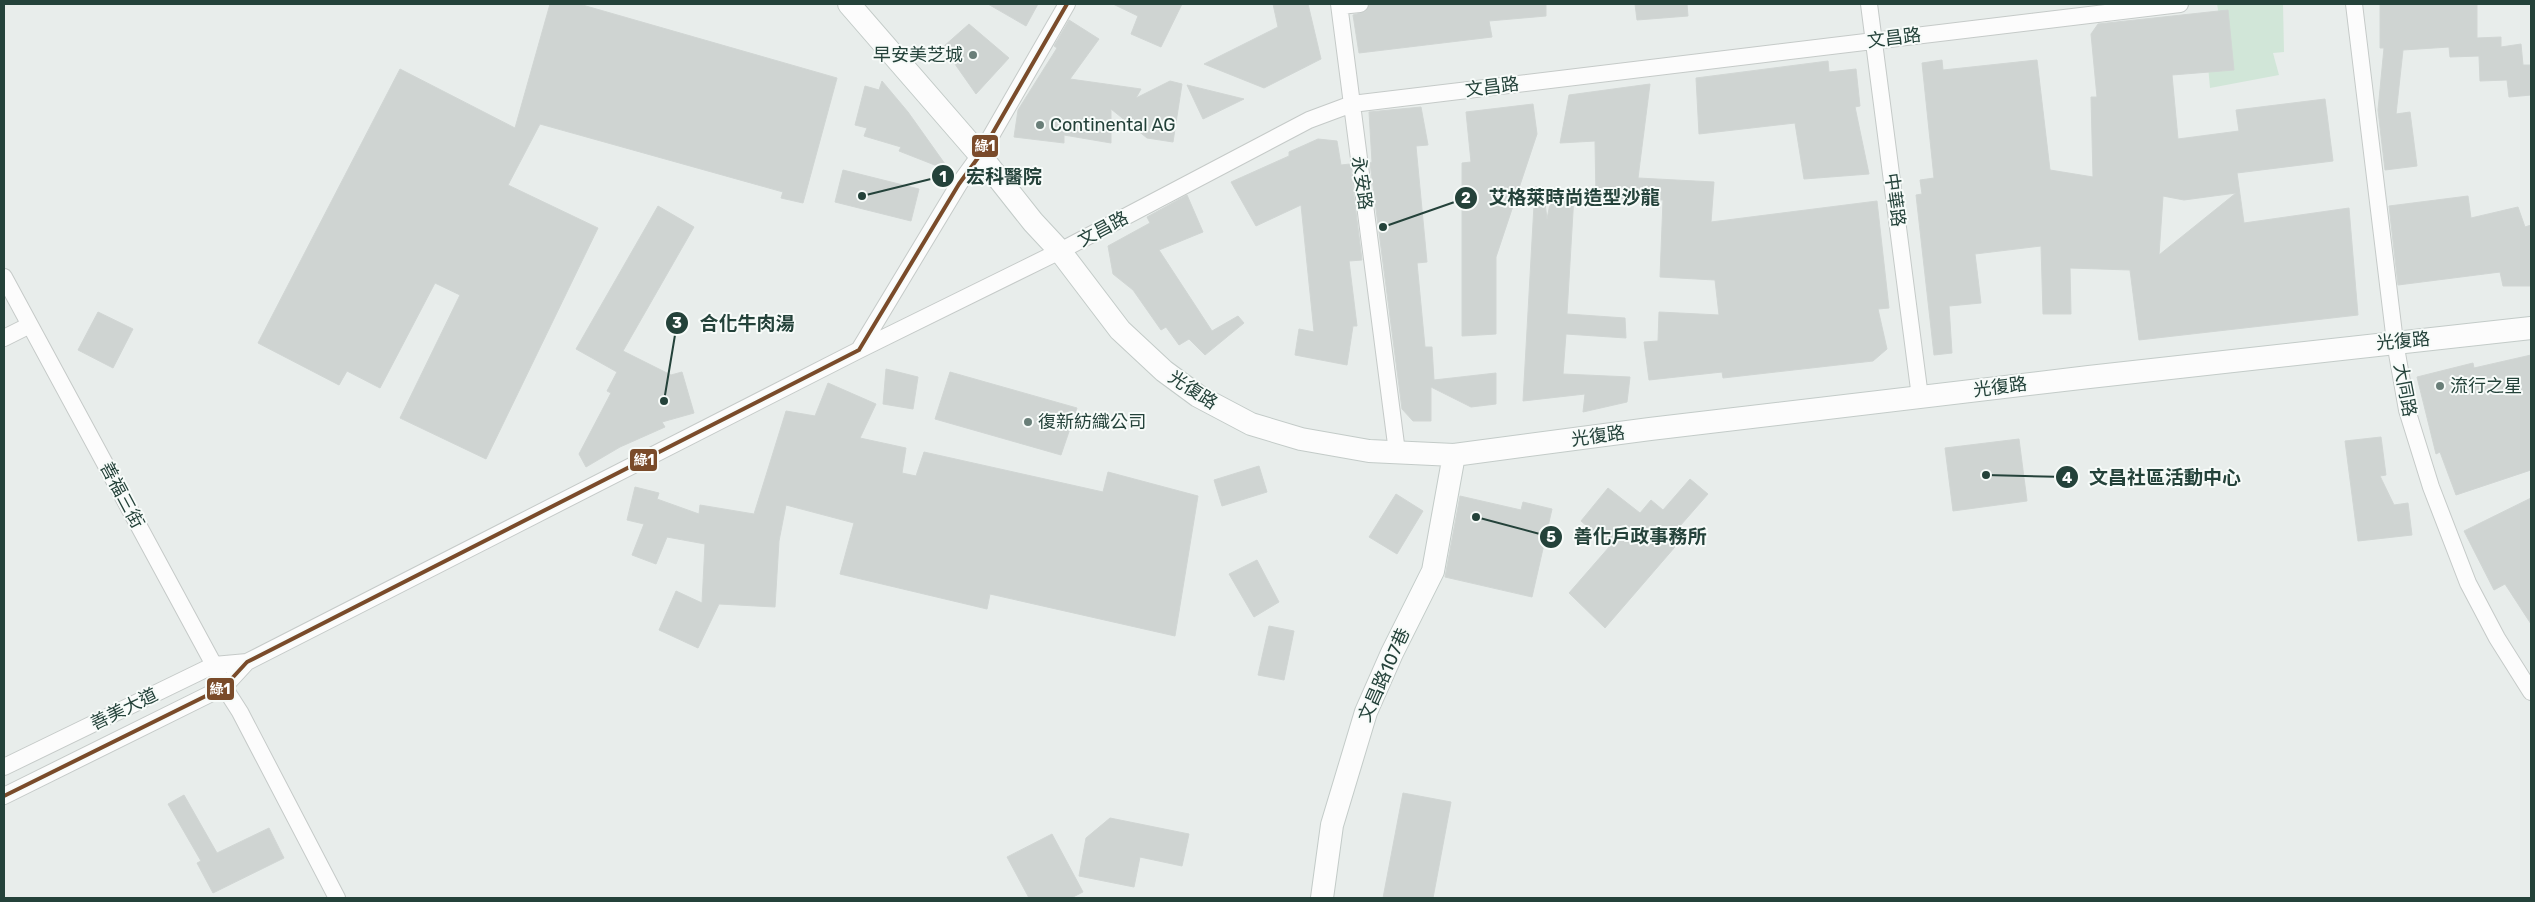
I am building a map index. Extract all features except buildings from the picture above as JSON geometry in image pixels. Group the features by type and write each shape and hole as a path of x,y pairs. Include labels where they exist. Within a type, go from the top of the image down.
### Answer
{"main road":[{"name":"光復路","path":"848,4 980,155 1033,222 1060,251 1120,330 1164,371 1198,396 1251,424 1300,439 1369,451 1454,456 1650,429 2395,342 2531,328"},
{"name":"文昌路107巷","path":"1322,898 1332,826 1366,712 1392,653 1433,571 1454,456"}],"street":[{"path":"859,350 959,184 980,155 1067,4"},
{"path":"1339,5 1360,4"},
{"name":"中華路","path":"1869,4 1920,397"},
{"name":"文昌路","path":"859,350 1060,251 1309,120 1352,104 2180,4"},
{"name":"大同路","path":"2354,4 2395,342 2407,410 2430,487 2453,548 2489,623 2531,692"},
{"name":"永安路","path":"1339,5 1397,452"},
{"name":"善福三街","path":"4,277 214,665 224,687 240,712 337,898"},
{"path":"4,338 30,325"},
{"name":"善美大道","path":"4,796 224,687 247,662 859,350"},
{"name":"善美大道","path":"4,767 214,665 247,662"}],"green space":[{"path":"2217,4 2283,4 2284,52 2273,53 2279,75 2210,88 2208,66 2227,62"}],"transit line":[{"name":"綠1","path":"859,350 959,184 980,155 1067,4"},
{"name":"綠1","path":"4,796 224,687 247,662 859,350"}],"place":[{"name":"早安美芝城","path":"973,55"},
{"name":"Continental AG","path":"1040,125"},
{"name":"宏科醫院","path":"862,196"},
{"name":"艾格萊時尚造型沙龍","path":"1383,227"},
{"name":"流行之星","path":"2440,386"},
{"name":"合化牛肉湯","path":"664,401"},
{"name":"復新紡織公司","path":"1028,422"},
{"name":"文昌社區活動中心","path":"1986,475"},
{"name":"善化戶政事務所","path":"1476,517"}]}
